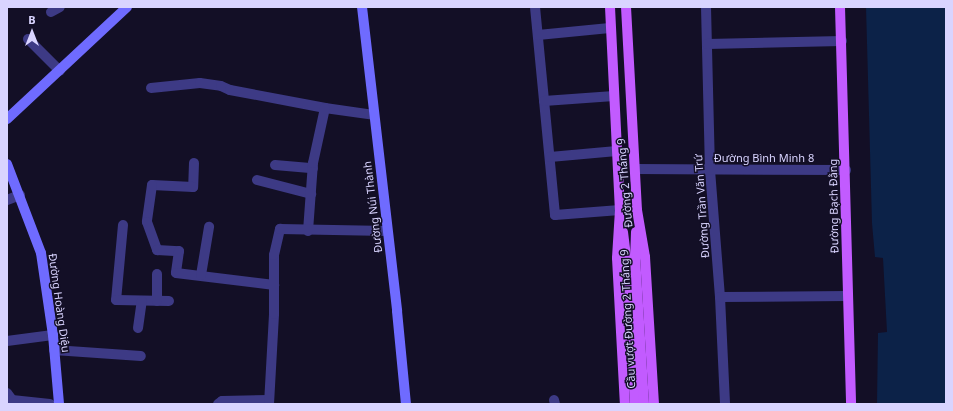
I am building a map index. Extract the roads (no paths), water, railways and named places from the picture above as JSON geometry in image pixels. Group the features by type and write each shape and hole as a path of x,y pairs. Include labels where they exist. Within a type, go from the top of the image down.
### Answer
{"main road":[{"path":"7,119 127,7"},
{"name":"Đường Núi Thành","path":"362,7 406,404"},
{"name":"Đường 2 Tháng 9","path":"626,7 637,210 645,256 654,404"},
{"name":"Đường Bạch Đằng","path":"840,7 852,404"},
{"name":"Đường 2 Tháng 9","path":"609,8 620,210 617,258 625,404"},
{"name":"Đường Hoàng Diệu","path":"7,164 41,253 53,335 59,404"},
{"name":"Cầu vượt Đường 2 Tháng 9","path":"620,210 631,256 644,404"},
{"name":"Cầu vượt Đường 2 Tháng 9","path":"635,404 631,256 637,210"}],"street":[{"path":"535,7 556,215 620,210"},
{"name":"Đường Trần Văn Trứ","path":"706,7 710,170 720,297 725,404"},
{"path":"538,35 610,28"},
{"path":"28,39 60,70"},
{"path":"707,44 842,41"},
{"path":"151,88 200,83 325,108 374,115"},
{"path":"544,101 614,96"},
{"path":"308,231 313,168 325,108"},
{"path":"550,157 617,151"},
{"path":"194,163 193,188 152,185 147,222 157,250 179,251 176,273 274,285"},
{"path":"275,165 313,168"},
{"name":"Đường Bình Minh 8","path":"635,169 846,170"},
{"path":"257,180 311,194"},
{"path":"7,200 20,195"},
{"path":"123,225 116,300 169,301"},
{"path":"201,275 209,228"},
{"path":"218,404 222,401 269,402 274,255 280,229 308,231 388,231"},
{"path":"157,274 157,301"},
{"path":"720,297 848,296"},
{"path":"138,328 142,301"},
{"path":"7,341 53,335"},
{"path":"54,350 141,356"},
{"path":"7,393 12,400 50,404"}],"water":[{"path":"866,7 946,7 946,404 877,404 878,333 887,332 883,258 875,257 872,223"}]}
